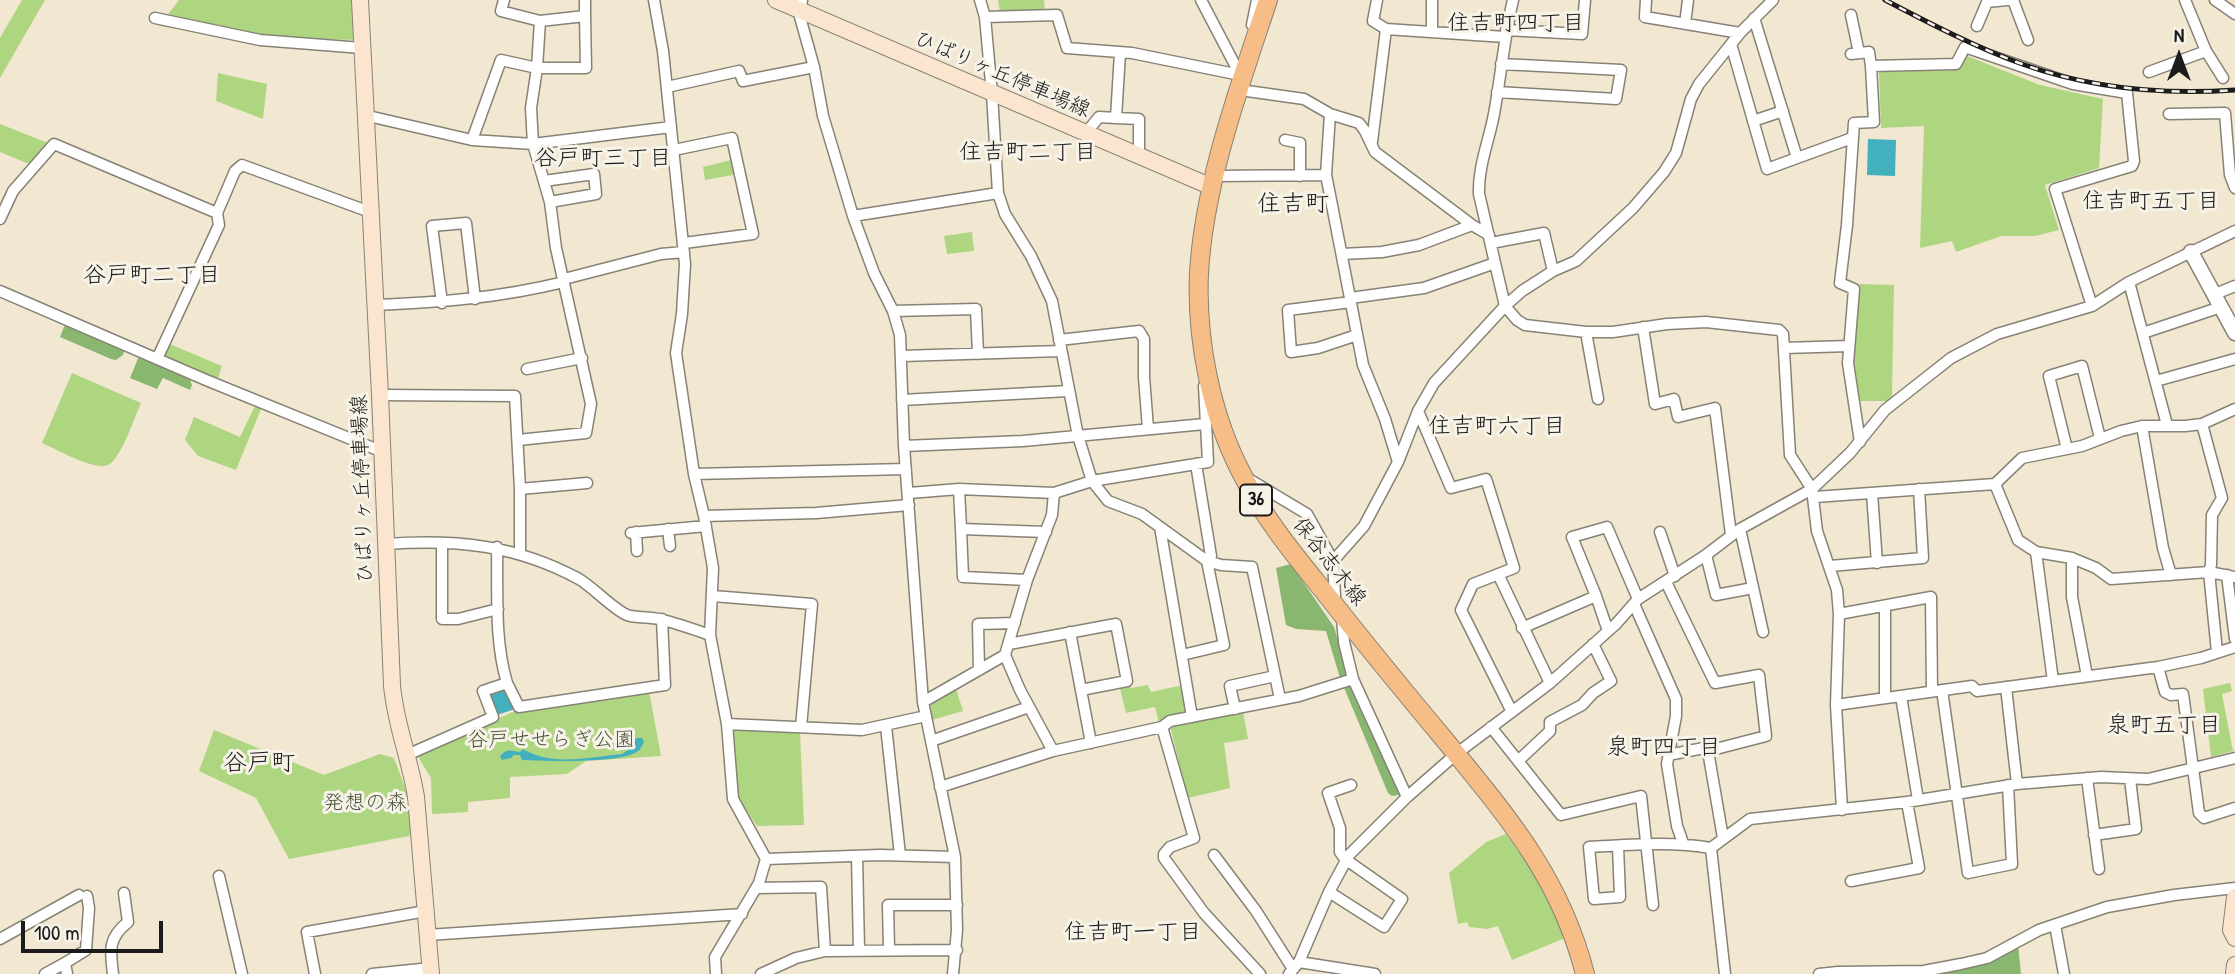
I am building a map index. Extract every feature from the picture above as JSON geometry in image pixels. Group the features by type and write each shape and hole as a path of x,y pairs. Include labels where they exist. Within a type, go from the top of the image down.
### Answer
{"main road":[{"name":"ひばりヶ丘停車場線","path":"360,0 393,699 418,810 431,971"},
{"name":"ひばりヶ丘停車場線","path":"776,0 801,5 992,94 1139,156 1213,182"},
{"name":"保谷志木線","path":"1268,0 1213,182 1199,272 1205,359 1218,414 1241,474 1275,530 1519,831 1545,872 1572,932 1585,974"},
{"path":"2235,897 2231,930 2235,938"},
{"path":"2234,974 2235,965"}],"street":[{"path":"504,0 501,11 540,21 585,16"},
{"path":"472,140 501,60 537,68 586,68 585,0"},
{"path":"654,0 667,87 684,247 682,314 676,353 694,474 713,568 710,635 727,724 733,799 766,859 756,888 715,957 716,974"},
{"path":"980,0 985,17 998,192 1005,214 1031,256 1052,301 1068,391 1092,481 1108,501 1142,514 1207,561 1252,567 1280,699"},
{"path":"1201,0 1242,83"},
{"path":"1253,47 1252,25 1257,0"},
{"path":"1377,0 1373,21 1386,29 1505,34 1582,34 1585,0"},
{"path":"1432,0 1432,32"},
{"path":"1513,0 1478,178 1479,194 1505,306 1525,325 1586,332 1613,332 1706,322 1779,330 1783,334 1790,455 1814,493 1817,531 1837,590 1839,614 1836,705 1842,810"},
{"path":"1646,0 1645,17 1740,33"},
{"path":"1685,24 1688,0"},
{"path":"1977,26 1987,1 2007,0"},
{"path":"2013,0 2028,40"},
{"path":"2185,0 2206,51 2223,78"},
{"path":"2215,0 2235,14"},
{"path":"1333,561 1364,526 1398,462 1418,411 1434,383 1521,291 1553,271 1576,261 1633,208 1664,172 1680,146 1694,93 1731,44 1769,1"},
{"path":"801,5 800,17 814,67 823,116 853,216 874,273 894,312 900,335 904,446 922,702 955,858 957,950 953,974"},
{"path":"985,17 1057,15 1067,48 1120,53 1242,83 1304,99 1330,114 1359,123 1375,152 1490,239 1544,233 1553,271"},
{"path":"1851,15 1855,53 1869,52 1874,122 1854,123 1840,283 1854,289 1848,363 1860,442"},
{"path":"155,18 260,40 362,48"},
{"path":"1754,18 1797,158"},
{"path":"518,439 586,433 591,404 556,248 550,202 533,144 531,108 540,21"},
{"path":"1372,145 1386,29"},
{"path":"1731,44 1768,169 1852,138"},
{"path":"1871,66 1956,64 1965,47 2073,84 2127,93 2134,161 2132,166 2055,189 2092,306"},
{"path":"2149,72 2206,51"},
{"path":"1116,118 1120,53"},
{"path":"1497,92 1616,99 1620,70 1501,64"},
{"path":"667,87 739,71 743,81 814,67"},
{"path":"1753,121 1783,111"},
{"path":"2168,114 2225,113 2230,175 2235,188"},
{"path":"1330,114 1326,176 1357,335 1363,365 1385,419 1398,462"},
{"path":"364,115 472,140 533,144 671,127"},
{"path":"1086,133 1099,117 1139,119 1139,156"},
{"path":"375,305 475,299 564,281 684,247 753,234 732,138 674,150"},
{"path":"1285,140 1300,143 1300,176"},
{"path":"0,219 13,191 54,144 217,213"},
{"path":"157,359 219,225 217,213 235,171 242,165 370,212"},
{"path":"544,181 594,174 596,194 550,202"},
{"path":"1213,182 1326,176"},
{"path":"853,216 998,192"},
{"path":"442,303 432,226 466,223 475,299"},
{"path":"1342,254 1382,252 1419,245 1472,225"},
{"path":"1294,968 1345,859 1407,797 1456,754 1549,683 1608,631 1636,602 1736,532 1814,493 1885,410 1951,358 1997,334 2092,306 2129,282 2235,231"},
{"path":"2191,252 2235,333"},
{"path":"1357,335 1318,348 1292,352 1289,310 1424,288 1495,262"},
{"path":"2129,282 2167,425"},
{"path":"2143,333 2218,300 2235,286"},
{"path":"0,290 157,359 383,452"},
{"path":"894,312 976,309 978,354"},
{"path":"1643,327 1655,404 1674,399 1678,417 1714,408 1736,532 1763,632"},
{"path":"902,356 978,354 1059,345 1139,331 1144,339 1148,429"},
{"path":"1586,332 1598,399"},
{"path":"1784,348 1849,346"},
{"path":"527,369 582,358"},
{"path":"637,551 634,533 668,530 705,521 816,513 959,489 1054,493 1092,481 1208,462 1205,359"},
{"path":"2156,380 2235,359"},
{"path":"2067,449 2049,376 2082,366 2100,438"},
{"path":"902,400 1068,391"},
{"path":"380,395 515,396 520,553"},
{"path":"1814,493 1872,493 1995,484 2022,457 2082,446 2142,426 2202,424 2235,409"},
{"path":"1418,411 1451,488 1486,479 1514,568 1473,584 1461,610 1512,712"},
{"path":"904,446 1023,441 1205,424"},
{"path":"2202,424 2222,498 2212,515 2209,572 2217,652"},
{"path":"2142,426 2163,548 2171,575"},
{"path":"1196,464 1211,556 1207,561"},
{"path":"694,474 906,469"},
{"path":"1241,474 1307,513 1333,561 1337,609 1353,679 1407,797"},
{"path":"520,489 587,483"},
{"path":"1995,484 2018,540 2036,552 2072,558 2096,568 2110,579 2209,572 2231,576 2235,639"},
{"path":"959,489 963,577 1027,580"},
{"path":"1830,566 1923,558 1919,489"},
{"path":"1053,751 1029,707 1007,650 1027,580 1052,515 1054,493"},
{"path":"1872,493 1877,562"},
{"path":"1160,527 1192,717"},
{"path":"1608,631 1572,537 1607,527 1676,699 1676,716 1667,764 1683,843"},
{"path":"961,529 1046,531"},
{"path":"668,530 670,546"},
{"path":"1660,533 1670,579 1715,683 1759,676 1766,736 1708,751 1704,748 1668,755"},
{"path":"386,544 442,543 497,547 520,553 548,563 582,581 626,615 662,620 710,635"},
{"path":"442,543 442,620 498,609"},
{"path":"497,547 500,656 507,682 519,707 664,685 662,620"},
{"path":"2036,552 2053,681"},
{"path":"1706,555 1716,595 1753,587"},
{"path":"2072,558 2072,597 2087,676"},
{"path":"1182,654 1224,645 1207,561"},
{"path":"1498,574 1549,683"},
{"path":"713,596 812,604 801,727"},
{"path":"1522,628 1596,596"},
{"path":"1839,614 1931,597 1937,690 1968,873 2011,864 2012,785 2006,687"},
{"path":"1885,606 1885,698"},
{"path":"979,670 978,624 1015,623"},
{"path":"922,702 979,670 1007,650 1070,632 1116,624 1127,681 1081,690"},
{"path":"1070,632 1091,743"},
{"path":"1518,761 1550,731 1550,722 1582,705 1593,693 1611,681 1593,644"},
{"path":"1836,705 1937,690 1972,686 1977,691 2158,667 2235,647"},
{"path":"2158,667 2165,692 2171,695 2183,694 2199,813 2204,818 2235,808"},
{"path":"1235,709 1230,686 1275,676"},
{"path":"940,787 1053,751 1162,727 1170,721 1298,696 1353,679"},
{"path":"407,755 493,717 483,691 507,682"},
{"path":"1851,880 1919,868 1901,696"},
{"path":"931,741 1029,707"},
{"path":"727,724 862,730 926,716"},
{"path":"886,726 900,855"},
{"path":"1162,727 1194,838 1170,848 1164,858 1204,913 1260,974"},
{"path":"1491,727 1561,815 1641,796 1653,905"},
{"path":"1708,751 1723,838"},
{"path":"1618,846 1620,897 1594,900 1590,847 1683,843 1711,848 1750,819 1913,801 2012,785 2087,778 2148,779 2235,758"},
{"path":"2087,778 2099,869"},
{"path":"2094,835 2136,830 2130,779"},
{"path":"1329,892 1384,927 1402,899 1345,859 1340,852 1340,828 1328,793 1351,785"},
{"path":"1711,848 1725,974"},
{"path":"766,859 900,855 955,858"},
{"path":"1214,855 1294,968"},
{"path":"857,856 859,950"},
{"path":"219,876 242,974"},
{"path":"756,888 821,887 825,951"},
{"path":"1819,974 1924,971 1961,964 1987,958 2039,930 2120,904 2235,888"},
{"path":"113,974 110,953 116,932 128,922 124,893"},
{"path":"0,939 83,896 89,908 86,950 66,969 45,974"},
{"path":"889,949 888,905 957,905"},
{"path":"315,974 307,932 426,911"},
{"path":"428,935 742,914"},
{"path":"2055,925 2064,974"},
{"path":"761,974 796,958 825,951 957,950"},
{"path":"1294,968 1375,974"},
{"path":"372,974 431,971"}],"green space":[{"path":"22,0 45,0 0,78 0,38"},
{"path":"179,0 354,0 355,40 225,35 159,26"},
{"path":"998,0 1044,0 1045,13 1000,13"},
{"path":"1967,56 2040,85 2103,99 2099,168 2045,185 2059,230 2035,236 2001,236 1956,252 1952,241 1920,248 1924,126 1881,128 1879,72 1958,70"},
{"path":"218,73 267,84 263,119 216,101"},
{"path":"0,124 53,145 34,166 0,152"},
{"path":"735,159 738,174 705,180 703,167"},
{"path":"972,232 974,251 947,254 944,236"},
{"path":"1860,284 1894,285 1892,396 1887,401 1860,401 1854,359"},
{"path":"66,322 125,347 123,355 116,360 111,359 60,337"},
{"path":"167,343 222,366 217,381 161,357"},
{"path":"139,356 189,377 192,385 190,390 163,378 157,389 130,378"},
{"path":"72,373 141,403 123,446 108,465 85,462 42,443"},
{"path":"255,406 261,409 236,470 198,456 185,440 194,417 240,437"},
{"path":"1291,564 1334,627 1347,669 1401,791 1399,795 1392,796 1388,793 1340,678 1326,631 1296,629 1286,625 1276,568"},
{"path":"1128,682 1131,688 1148,685 1151,692 1183,685 1188,711 1186,715 1167,718 1159,723 1155,707 1126,713 1119,684"},
{"path":"2230,683 2232,691 2222,694 2233,751 2211,757 2203,689"},
{"path":"955,686 963,711 932,720 930,700"},
{"name":"谷戸せせらぎ公園","path":"649,691 661,756 586,761 567,774 510,777 510,798 468,802 468,812 432,814 431,778 417,755 517,710"},
{"path":"1243,712 1248,739 1224,743 1230,788 1188,798 1170,726"},
{"name":"発想の森","path":"214,730 324,775 380,754 394,758 410,808 412,828 409,836 289,859 256,798 199,771"},
{"path":"731,730 800,732 804,825 757,826 737,797"},
{"path":"1506,834 1538,879 1565,938 1512,960 1498,926 1487,929 1469,927 1467,922 1458,924 1449,873 1486,842"},
{"path":"2018,944 2021,974 1917,974"}],"water":[{"path":"1868,139 1896,140 1895,176 1867,175"},
{"path":"506,685 518,708 494,716 485,693"},
{"path":"636,738 642,738 644,742 639,750 616,758 547,761 522,760 520,755 502,760 500,756 507,751 520,752 523,749 534,755 559,759 622,754 631,748"}],"railway":[{"path":"1885,0 1987,50 2022,64 2074,79 2154,90 2235,90"}],"district":[{"name":"住吉町四丁目","path":"1516,24"},
{"name":"住吉町二丁目","path":"1028,153"},
{"name":"谷戸町三丁目","path":"603,159"},
{"name":"住吉町五丁目","path":"2151,202"},
{"name":"住吉町","path":"1293,205"},
{"name":"谷戸町二丁目","path":"152,276"},
{"name":"住吉町六丁目","path":"1497,427"},
{"name":"泉町五丁目","path":"2164,726"},
{"name":"泉町四丁目","path":"1664,748"},
{"name":"谷戸町","path":"259,764"},
{"name":"住吉町一丁目","path":"1133,933"}]}
